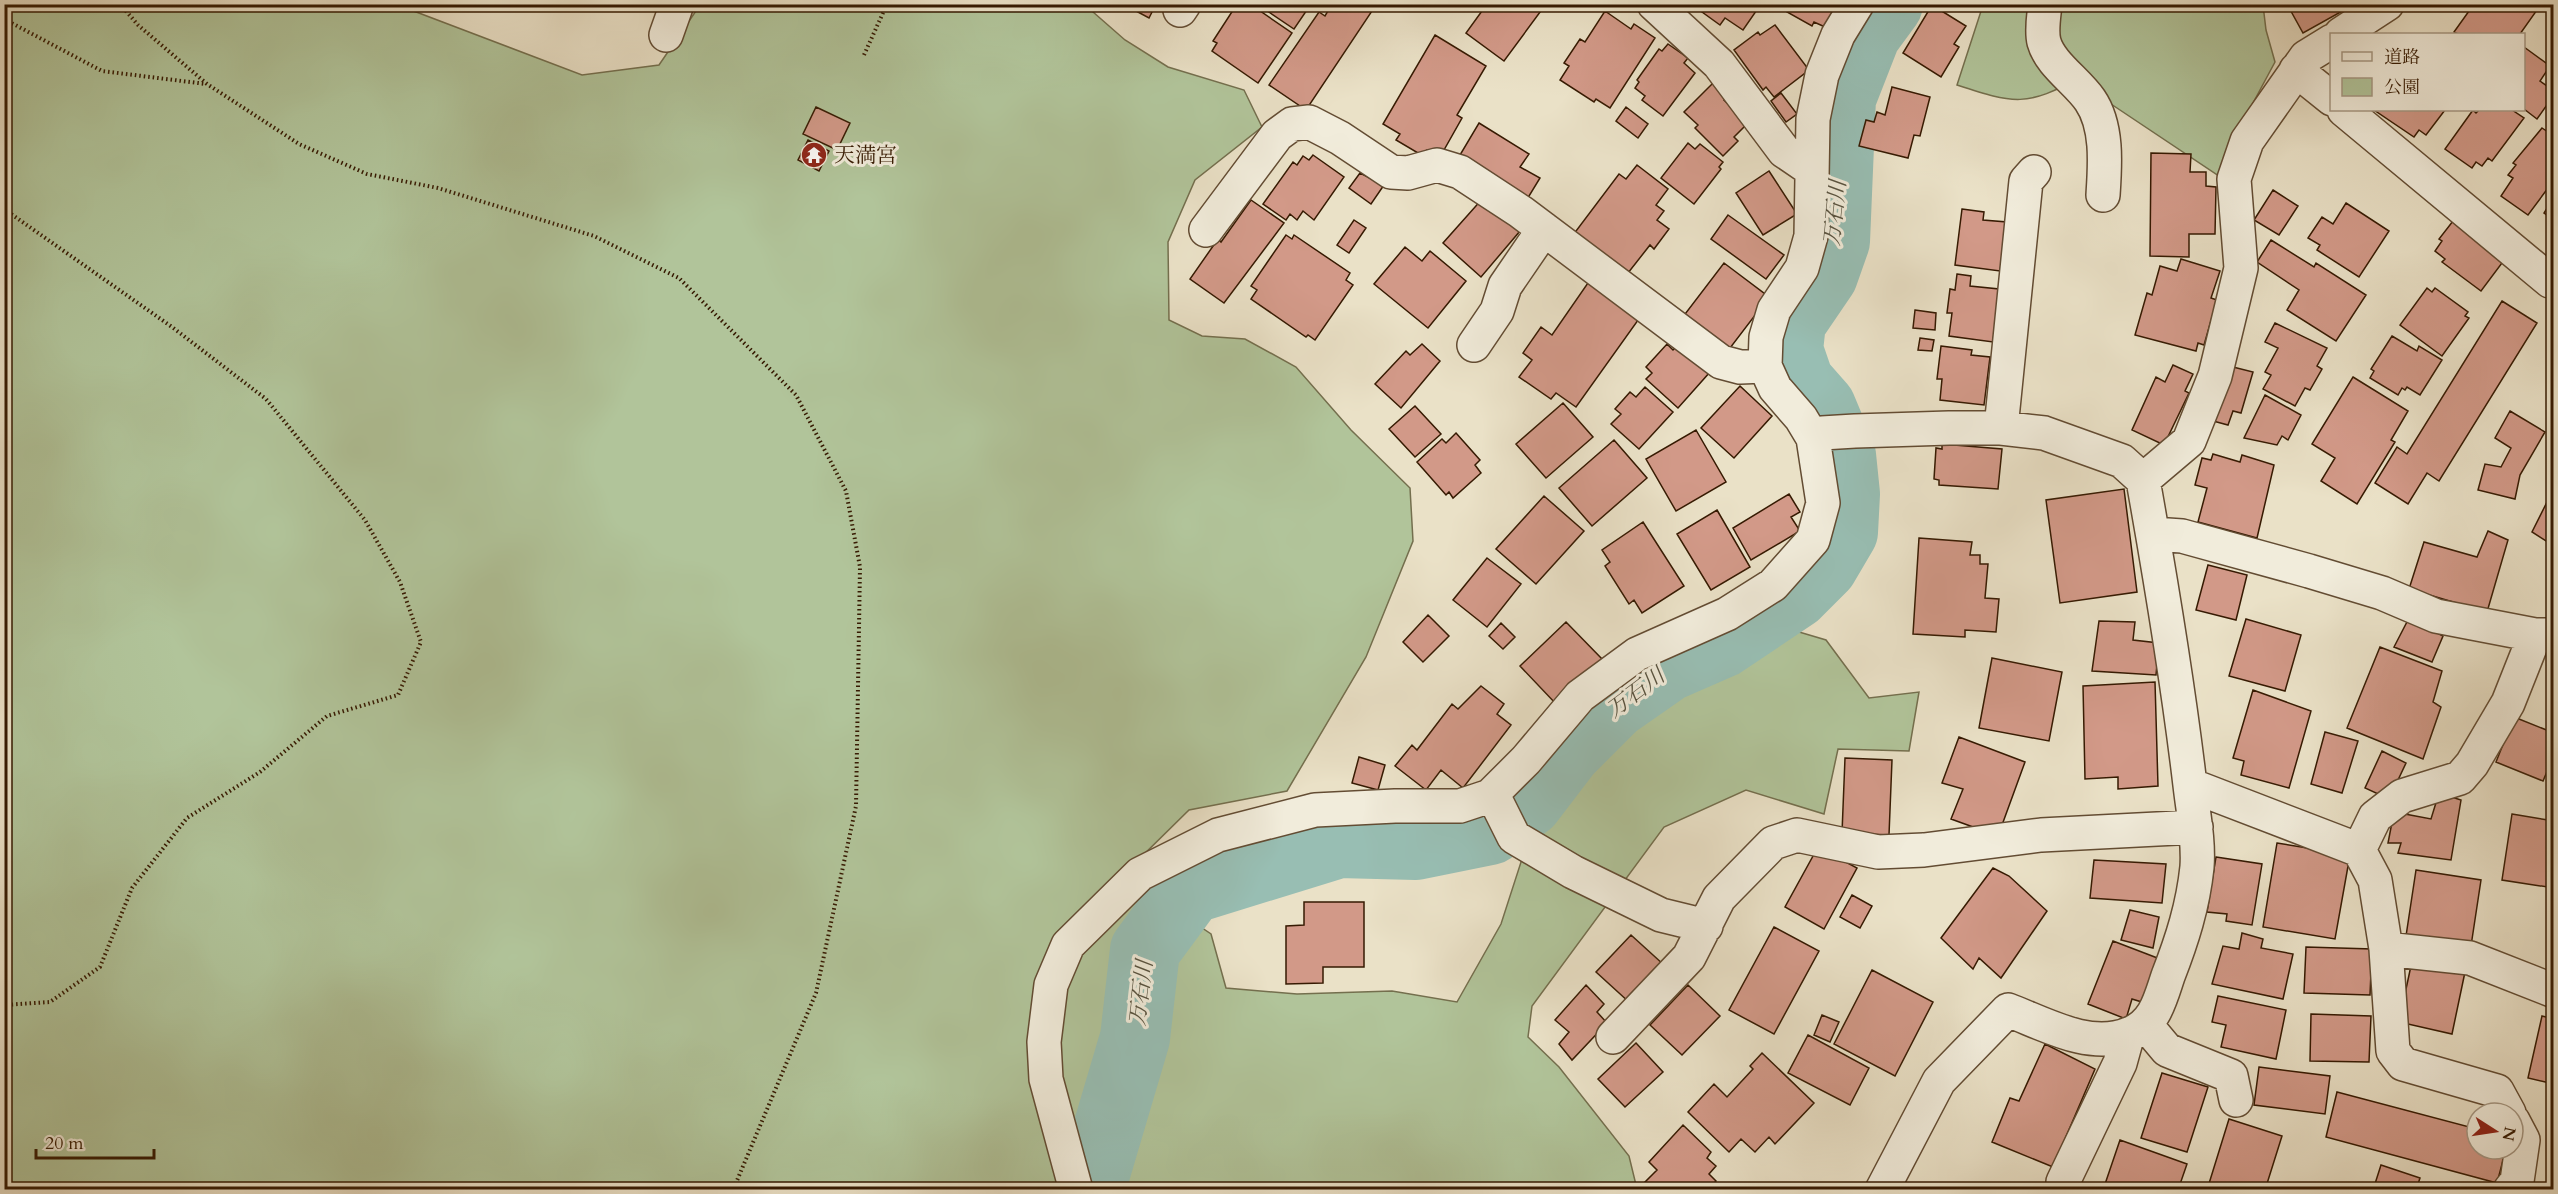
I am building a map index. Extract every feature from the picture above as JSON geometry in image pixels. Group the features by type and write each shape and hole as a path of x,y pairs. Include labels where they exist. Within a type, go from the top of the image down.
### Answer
{"street":[{"path":"666,35 677,4"},
{"path":"1654,4 1719,64 1784,151 1812,170"},
{"path":"1076,1190 1046,1079 1044,1042 1051,985 1068,945 1140,874 1218,835 1315,810 1460,806 1494,801 1580,696 1637,654 1727,614 1773,585 1813,540 1823,503 1817,435 1775,388 1765,366 1766,337 1774,310 1802,267 1811,236 1813,119 1822,75 1838,35 1857,4"},
{"path":"2045,4 2044,42 2053,57 2091,100 2099,120 2105,162 2103,195"},
{"path":"2343,33 2387,4"},
{"path":"2143,480 2188,441 2215,376 2241,268 2234,179 2247,141 2306,57 2330,41"},
{"path":"2296,70 2330,98"},
{"path":"2345,111 2550,280 2553,280"},
{"path":"1206,230 1277,135 1292,124 1309,122 1392,172 1408,173 1437,165 1460,172 1544,229 1721,362 1740,367 1765,366"},
{"path":"2001,428 2026,181 2034,172"},
{"path":"1474,345 1497,311 1505,286 1544,229"},
{"path":"1817,435 1856,431 2001,428 2043,433 2122,461 2143,480 2186,738 2196,828 2197,865 2188,923 2155,1012 2137,1030 2063,1182"},
{"path":"2153,534 2182,536 2309,571 2382,593 2436,616 2544,635 2508,703 2472,764 2460,778 2402,796 2375,817 2359,850"},
{"path":"2190,785 2359,850 2375,880 2386,949 2393,1051 2403,1064 2497,1091 2502,1101"},
{"path":"1494,801 1514,837 1573,872 1661,915 1706,926"},
{"path":"1613,1037 1689,957 1719,898 1773,843 1797,835 1878,852 1924,850 2041,835 2196,828"},
{"path":"2386,949 2470,958 2553,991"},
{"path":"1882,1190 1939,1081 2008,1010 2078,1037 2104,1039 2137,1030 2167,1050 2230,1076 2236,1100"},
{"path":"2510,1190 2517,1181 2520,1161"}],"path":[{"path":"120,4 138,25 207,84 299,144 367,174 438,188 594,236 679,278 795,395 846,491 860,567 856,806 816,993 733,1190"},
{"path":"864,55 887,4"},
{"path":"4,19 102,71 207,84"},
{"path":"4,208 172,327 266,399 365,520 400,582 421,642 398,695 327,716 260,772 187,818 132,888 100,967 50,1002 4,1005"}],"green space":[{"path":"5,5 401,5 582,75 659,65 700,5 1085,5 1125,40 1168,67 1244,90 1262,127 1195,180 1168,242 1169,320 1202,336 1245,339 1296,367 1351,430 1410,488 1413,541 1366,657 1287,791 1189,810 1123,875 1211,934 1226,988 1297,994 1392,991 1457,1002 1501,924 1533,825 1584,749 1679,670 1769,623 1826,640 1869,698 1919,692 1909,751 1838,749 1824,814 1746,790 1664,827 1532,1006 1528,1037 1559,1067 1629,1156 1637,1189 5,1190"},
{"path":"1983,5 2263,5 2266,30 2275,62 2238,131 2222,178 2111,104 2081,77 2047,94 2020,99 1993,96 1957,85"}],"building":[{"path":"1123,4 1156,4 1149,18"},
{"path":"1237,4 1250,4 1292,33 1258,83 1212,51 1217,43 1213,41"},
{"path":"1257,4 1311,4 1294,29"},
{"path":"1332,4 1369,4 1374,8 1306,110 1269,85 1319,12 1325,16"},
{"path":"1487,4 1546,4 1504,61 1466,33"},
{"path":"1691,4 1761,4 1743,30 1725,18 1720,25"},
{"path":"1791,4 1837,4 1825,27 1814,22 1812,26 1787,12"},
{"path":"2287,4 2355,4 2303,33"},
{"path":"2474,4 2529,4 2537,10 2521,33 2454,32"},
{"path":"1932,5 1966,26 1954,44 1959,47 1941,77 1903,53"},
{"path":"1605,11 1631,29 1634,24 1655,38 1610,108 1596,99 1594,102 1560,80 1569,66 1564,63 1580,39 1585,42"},
{"path":"1775,25 1809,70 1774,97 1766,87 1763,90 1734,50 1758,32 1760,35"},
{"path":"1435,35 1486,66 1457,115 1462,118 1440,157 1427,150 1423,156 1396,140 1400,134 1383,124"},
{"path":"1668,44 1688,58 1684,63 1695,73 1663,116 1642,100 1645,96 1635,88 1639,82 1637,80 1659,49 1662,51"},
{"path":"2525,48 2550,66 2540,81 2554,91 2554,95 2537,119 2525,110"},
{"path":"1713,83 1727,98 1724,100 1748,123 1734,137 1738,141 1723,156 1695,128 1698,125 1684,112"},
{"path":"1892,87 1930,97 1920,136 1914,135 1908,158 1859,146 1866,120 1874,122 1877,112 1885,115"},
{"path":"1781,93 1797,114 1786,122 1771,101"},
{"path":"816,107 850,123 837,150 803,134"},
{"path":"1626,107 1648,124 1638,138 1616,121"},
{"path":"2375,111 2444,111 2426,135 2419,130 2414,137"},
{"path":"2472,111 2476,113 2478,111 2514,111 2524,118 2492,161 2488,158 2482,166 2476,162 2472,168 2445,149"},
{"path":"1479,123 1529,154 1520,167 1540,178 1526,201 1457,160"},
{"path":"2542,128 2554,136 2554,180 2528,215 2501,196 2513,178 2508,175 2516,165 2513,163"},
{"name":"天満宮","path":"808,140 829,151 819,171 798,160"},
{"path":"1688,143 1695,149 1700,144 1723,162 1719,167 1721,169 1694,204 1661,178"},
{"path":"2151,153 2191,154 2190,172 2206,172 2206,186 2216,187 2215,234 2189,234 2189,257 2150,256"},
{"path":"1313,155 1344,177 1314,220 1303,211 1297,220 1290,214 1286,220 1263,204 1293,162 1297,165 1303,156 1309,160"},
{"path":"1637,165 1668,189 1656,205 1664,211 1657,220 1669,229 1654,249 1650,245 1628,273 1573,235 1619,174 1626,179"},
{"path":"1769,171 1797,214 1763,235 1736,193"},
{"path":"1360,173 1384,185 1371,204 1349,188"},
{"path":"2273,190 2298,206 2279,235 2254,220"},
{"path":"2554,197 2554,227 2548,224 2551,218 2544,213"},
{"path":"1483,198 1520,231 1481,277 1443,243"},
{"path":"1251,200 1284,223 1224,303 1190,279 1218,239 1221,242"},
{"path":"2346,203 2389,231 2359,277 2317,250 2320,245 2308,238 2322,217 2333,224"},
{"path":"1962,209 1984,212 1983,220 2007,222 2000,271 1955,265"},
{"path":"1728,215 1784,255 1766,279 1711,239"},
{"path":"1354,220 1366,228 1349,253 1337,245"},
{"path":"2453,221 2505,259 2481,291 2442,262 2445,259 2435,251 2442,241 2439,239"},
{"path":"1286,235 1292,239 1294,235 1350,273 1346,280 1353,285 1315,340 1308,335 1306,337 1251,299 1257,290 1251,286"},
{"path":"2271,240 2314,267 2316,263 2366,295 2336,341 2287,310 2299,290 2257,262"},
{"path":"1405,247 1422,261 1430,251 1466,281 1428,328 1374,284"},
{"path":"2181,259 2220,271 2211,298 2217,300 2204,345 2198,343 2196,351 2135,335 2147,293 2152,295 2160,266 2177,271"},
{"path":"1724,263 1769,297 1727,352 1682,318"},
{"path":"1957,274 1971,276 1970,286 1999,289 1993,342 1949,336 1952,313 1947,313 1950,289 1955,290"},
{"path":"1590,280 1641,316 1576,407 1556,393 1551,399 1519,377 1532,360 1523,353 1541,327 1552,335"},
{"path":"2427,288 2432,292 2435,288 2468,312 2465,316 2469,318 2442,356 2400,325"},
{"path":"2502,301 2537,323 2439,481 2427,473 2408,504 2375,483 2397,447 2407,454"},
{"path":"1915,310 1936,313 1935,330 1913,328"},
{"path":"2275,323 2327,348 2317,366 2322,369 2310,390 2305,388 2295,406 2263,389 2271,375 2265,372 2278,348 2265,342"},
{"path":"2392,336 2417,351 2419,346 2442,360 2420,395 2407,387 2405,390 2402,388 2398,395 2370,378 2374,371 2371,369"},
{"path":"1920,338 1934,340 1932,351 1918,350"},
{"path":"1422,344 1440,361 1401,408 1375,384 1406,351 1410,355"},
{"path":"1667,344 1673,350 1679,344 1710,372 1678,408 1646,379 1652,373 1646,367"},
{"path":"1941,346 1972,350 1971,355 1990,357 1984,405 1940,400 1942,379 1937,379"},
{"path":"2173,365 2193,374 2185,391 2189,393 2164,445 2132,430 2156,377 2165,382"},
{"path":"2229,366 2253,372 2241,413 2233,411 2228,425 2213,421"},
{"path":"2353,377 2408,411 2391,440 2395,442 2357,504 2321,481 2335,458 2312,444"},
{"path":"1740,386 1772,416 1734,458 1701,428"},
{"path":"1645,387 1673,412 1639,449 1611,424 1621,414 1615,409 1630,392 1636,397"},
{"path":"2265,395 2301,415 2288,440 2282,436 2277,445 2244,438"},
{"path":"1563,403 1593,437 1546,478 1516,444"},
{"path":"1415,406 1441,434 1415,457 1389,429"},
{"path":"2510,411 2545,432 2520,475 2515,499 2478,490 2485,464 2501,467 2511,448 2495,438"},
{"path":"1696,430 1726,482 1676,511 1646,459"},
{"path":"1456,433 1480,460 1475,465 1481,473 1453,498 1449,492 1446,495 1417,462 1442,439 1446,443"},
{"path":"1614,440 1647,478 1592,526 1559,488"},
{"path":"1942,444 2002,449 1998,489 1939,485 1939,480 1934,479 1936,448 1942,449"},
{"path":"2213,454 2240,462 2242,455 2274,465 2257,538 2198,522 2207,488 2195,485 2202,458 2211,460"},
{"path":"2554,488 2554,546 2532,532"},
{"path":"2124,489 2137,592 2060,603 2046,500"},
{"path":"1789,494 1800,512 1791,517 1800,531 1751,560 1733,528"},
{"path":"1544,496 1584,531 1536,584 1496,549"},
{"path":"1717,510 1750,567 1711,590 1677,534"},
{"path":"1643,522 1684,586 1642,613 1634,600 1629,604 1605,566 1610,562 1602,550"},
{"path":"2488,531 2508,540 2487,612 2409,589 2424,542 2477,557"},
{"path":"1919,538 1972,542 1970,555 1980,555 1980,564 1988,564 1985,598 1999,599 1996,632 1965,630 1965,637 1913,634"},
{"path":"1487,558 1521,584 1487,627 1453,600"},
{"path":"2208,565 2247,575 2236,620 2196,610"},
{"path":"1428,615 1449,636 1423,662 1403,642"},
{"path":"2409,618 2443,636 2432,662 2394,647"},
{"path":"2246,619 2301,635 2285,691 2229,676"},
{"path":"2099,621 2135,622 2133,640 2159,643 2156,675 2092,671"},
{"path":"1566,622 1603,660 1557,705 1520,666"},
{"path":"1501,623 1515,637 1503,649 1489,636"},
{"path":"2380,647 2442,671 2433,702 2441,707 2423,759 2347,728"},
{"path":"1992,658 2062,672 2049,741 1979,728"},
{"path":"2155,682 2158,786 2118,789 2118,777 2085,779 2083,686"},
{"path":"1481,686 1504,704 1497,714 1511,725 1463,788 1441,770 1426,790 1395,766 1412,745 1417,750 1452,704 1458,709"},
{"path":"2253,690 2311,711 2289,788 2241,775 2244,761 2233,758"},
{"path":"2514,717 2554,733 2554,755 2543,781 2496,762"},
{"path":"2325,732 2358,741 2342,793 2311,784"},
{"path":"1959,737 2025,762 1998,836 1951,819 1963,789 1942,783"},
{"path":"2382,751 2406,763 2389,799 2365,788"},
{"path":"1359,757 1385,765 1378,790 1352,783"},
{"path":"1845,758 1892,760 1889,835 1842,833"},
{"path":"2439,793 2461,800 2451,860 2398,853 2401,843 2388,843 2394,812 2431,819"},
{"path":"2512,814 2554,821 2554,888 2502,880"},
{"path":"2277,843 2350,855 2335,939 2263,927"},
{"path":"1818,847 1857,868 1824,929 1785,907"},
{"path":"2216,857 2262,864 2252,925 2226,921 2227,914 2207,912"},
{"path":"2094,860 2166,864 2162,903 2090,898"},
{"path":"1993,868 2009,876 2047,911 2001,978 1979,958 1973,969 1941,938"},
{"path":"2416,870 2481,880 2471,946 2406,936"},
{"path":"1852,895 1872,906 1860,928 1840,917"},
{"path":"1304,902 1364,902 1364,967 1323,967 1323,983 1286,984 1286,926 1304,925"},
{"path":"2130,910 2159,917 2153,948 2121,940"},
{"path":"1774,927 1819,951 1774,1034 1729,1010"},
{"path":"2242,933 2263,939 2261,948 2293,954 2283,999 2212,984 2223,946 2239,949"},
{"path":"1631,935 1664,965 1630,1003 1596,972"},
{"path":"2113,941 2160,959 2145,1003 2132,999 2126,1019 2088,1004"},
{"path":"2306,947 2372,949 2370,995 2304,993"},
{"path":"2412,961 2465,972 2452,1034 2399,1022"},
{"path":"1872,970 1933,1002 1895,1076 1834,1044"},
{"path":"1586,985 1604,1004 1597,1012 1607,1023 1572,1060 1559,1044 1569,1032 1555,1020"},
{"path":"1688,985 1720,1016 1682,1055 1650,1025"},
{"path":"2218,996 2286,1010 2276,1059 2221,1047 2226,1025 2212,1022"},
{"path":"2311,1014 2371,1016 2369,1062 2310,1061"},
{"path":"1822,1015 1839,1022 1830,1042 1814,1035"},
{"path":"2542,1016 2554,1019 2554,1084 2528,1078"},
{"path":"1808,1035 1869,1068 1850,1105 1788,1073"},
{"path":"1636,1043 1663,1072 1625,1107 1598,1079"},
{"path":"2045,1044 2095,1069 2053,1167 1992,1142 2010,1098 2019,1101"},
{"path":"1762,1053 1814,1103 1775,1144 1769,1137 1755,1152 1741,1139 1729,1152 1688,1112 1714,1084 1727,1097 1753,1069 1750,1066"},
{"path":"2259,1067 2330,1076 2325,1114 2254,1105"},
{"path":"2162,1073 2208,1087 2187,1152 2141,1138"},
{"path":"2337,1092 2465,1126 2465,1161 2503,1161 2497,1183 2326,1137"},
{"path":"2229,1119 2282,1136 2265,1190 2207,1190"},
{"path":"1683,1125 1711,1152 1707,1158 1716,1166 1709,1174 1716,1181 1707,1190 1654,1190 1645,1182 1657,1170 1649,1162"},
{"path":"2120,1140 2187,1164 2178,1190 2103,1190"},
{"path":"2381,1165 2420,1178 2416,1190 2373,1190"}],"waterway":[{"name":"万石川","path":"1090,1190 1135,1038 1145,950 1190,889 1339,843 1416,845 1490,830 1528,802 1567,751 1614,704 1667,667 1722,643 1795,594 1823,566 1843,532 1845,494 1841,455 1821,407 1799,382 1788,350 1791,322 1823,275 1835,241 1841,98 1866,34 1888,4"}],"place":[{"name":"天満宮","path":"814,155"}]}
